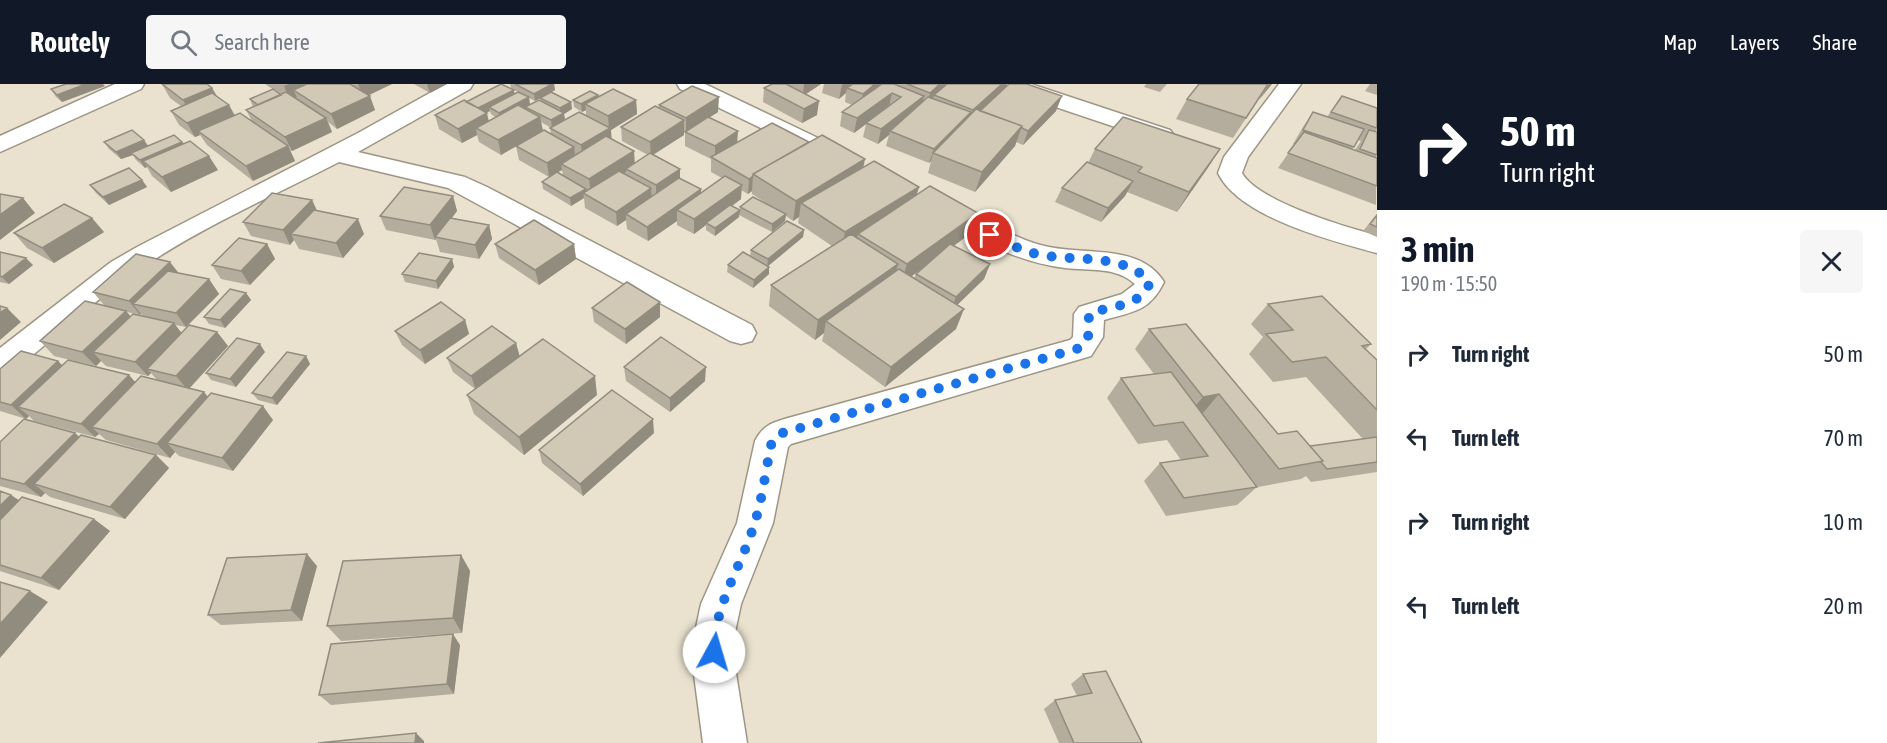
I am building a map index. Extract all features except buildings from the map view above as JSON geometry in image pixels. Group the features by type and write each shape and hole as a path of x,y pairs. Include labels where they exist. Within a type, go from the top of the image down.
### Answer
{"street":[{"path":"0,145 133,84"},
{"path":"0,365 121,269 179,233 336,154 462,84"},
{"path":"688,84 834,155"},
{"path":"1010,84 1137,128 1179,140"},
{"path":"1290,84 1228,154 1230,173 1240,189 1250,196 1333,233 1377,244"},
{"path":"336,154 456,182 741,333"},
{"path":"725,743 714,667 714,637 721,604 755,523 772,441 779,434 788,431 1080,348 1089,338 1089,314 1119,307 1134,300 1145,292 1150,282 1145,276 1122,264 1063,259 1028,252 916,196"}],"route":[{"path":"714,652 714,637 721,604 755,523 772,441 779,434 1066,354 1086,344 1089,338 1089,314 1119,307 1134,300 1149,286 1150,282 1145,276 1122,264 1108,261 1063,259 1028,252 990,235"}]}
